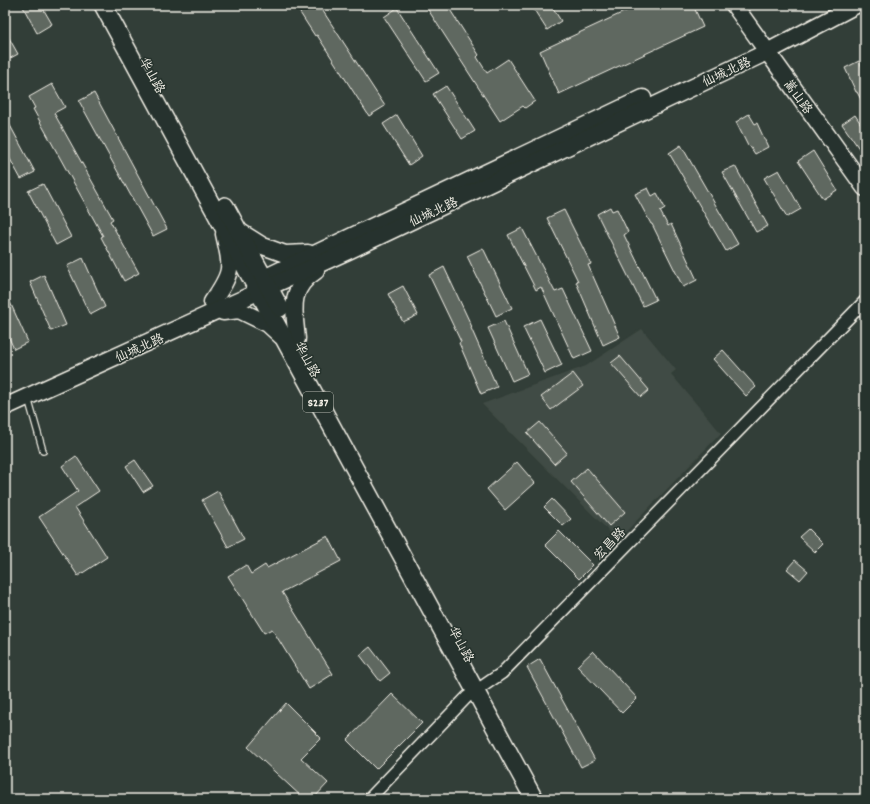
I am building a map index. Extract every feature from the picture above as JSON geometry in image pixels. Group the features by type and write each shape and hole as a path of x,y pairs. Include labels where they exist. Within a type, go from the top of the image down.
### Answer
{"main road":[{"name":"S237","path":"102,5 223,226 261,285 290,338 480,689 534,799"},
{"name":"华山路","path":"115,5 239,231 261,285"},
{"name":"嵩山路","path":"734,5 865,188"},
{"name":"仙城北路","path":"5,397 261,285 348,251 764,47 832,5"},
{"name":"仙城北路","path":"261,285 318,252 856,5"},
{"path":"223,226 229,255 230,274 210,308 240,310 268,324 290,338 297,290 307,277 348,251"},
{"path":"239,231 263,246 285,254 318,252"},
{"name":"仙城北路","path":"5,407 210,308"},
{"name":"S237","path":"480,689 546,799"}],"street":[{"name":"宏昌路","path":"369,799 467,697 502,673 865,300"}],"lane":[{"path":"27,397 43,451"}],"shaded area":[{"path":"642,329 676,370 671,374 721,433 618,540 482,404 586,366"}],"building":[{"path":"22,5 41,5 52,24 37,33"},
{"path":"295,5 319,5 385,106 369,116 317,35 315,36"},
{"path":"425,5 447,5 479,55 477,57 487,73 508,59 535,101 525,108 523,106 500,121"},
{"path":"531,5 551,5 561,21 547,30"},
{"path":"639,5 693,5 703,27 559,94 540,51"},
{"path":"397,8 439,73 426,81 384,17"},
{"path":"5,31 18,54 5,61"},
{"path":"859,61 865,73 865,107 845,68"},
{"path":"52,84 65,107 54,113 113,219 110,221 139,273 124,281 101,237 103,236 33,109 35,108 29,97"},
{"path":"446,86 475,131 462,139 433,94"},
{"path":"94,93 167,229 153,236 79,101"},
{"path":"749,114 755,124 757,123 768,147 755,154 749,145 748,146 736,122"},
{"path":"397,115 422,156 409,165 383,124"},
{"path":"855,115 865,130 865,157 842,124"},
{"path":"5,116 35,172 21,179 5,150"},
{"path":"681,145 738,244 726,251 669,153"},
{"path":"813,151 837,190 823,199 798,161"},
{"path":"735,166 768,226 756,232 722,172"},
{"path":"779,170 801,209 787,217 764,178"},
{"path":"43,184 71,237 56,245 28,191"},
{"path":"648,188 652,196 657,193 665,208 660,211 668,226 671,224 697,280 683,287 652,224 635,194"},
{"path":"610,207 612,211 617,209 628,232 624,235 656,300 643,306 597,214"},
{"path":"564,210 591,264 588,265 620,337 603,345 576,282 578,281 547,218"},
{"path":"522,228 555,292 563,289 592,351 574,359 541,287 536,290 508,235"},
{"path":"483,248 512,308 496,316 467,256"},
{"path":"83,258 105,307 90,315 67,266"},
{"path":"444,267 472,327 471,328 497,387 481,394 459,343 461,342 429,275"},
{"path":"44,275 66,325 51,331 30,282"},
{"path":"403,286 418,315 403,322 388,294"},
{"path":"5,291 28,342 14,349 5,329"},
{"path":"540,319 562,365 545,373 523,327"},
{"path":"504,321 528,374 512,381 488,328"},
{"path":"723,350 756,387 746,396 713,359"},
{"path":"620,356 649,390 641,397 611,363"},
{"path":"573,373 583,386 551,410 541,397"},
{"path":"540,422 567,453 554,464 527,433"},
{"path":"76,456 99,491 75,507 107,557 78,576 39,517 78,491 62,466"},
{"path":"135,460 153,486 143,492 126,466"},
{"path":"517,462 535,483 505,510 487,489"},
{"path":"587,468 625,512 609,526 571,482"},
{"path":"218,491 244,539 228,547 202,500"},
{"path":"552,499 571,519 563,526 544,507"},
{"path":"808,529 823,544 815,552 799,537"},
{"path":"559,531 593,565 579,579 545,545"},
{"path":"328,536 341,561 282,592 333,674 309,689 272,629 264,633 228,576 246,565 251,574 265,565 267,568"},
{"path":"795,560 808,571 800,580 787,569"},
{"path":"370,647 390,673 380,681 360,655"},
{"path":"593,651 637,698 622,713 577,666"},
{"path":"540,659 595,760 581,767 527,667"},
{"path":"392,694 422,723 376,769 347,740"},
{"path":"286,703 321,738 301,758 328,783 313,799 304,799 248,747"}]}
